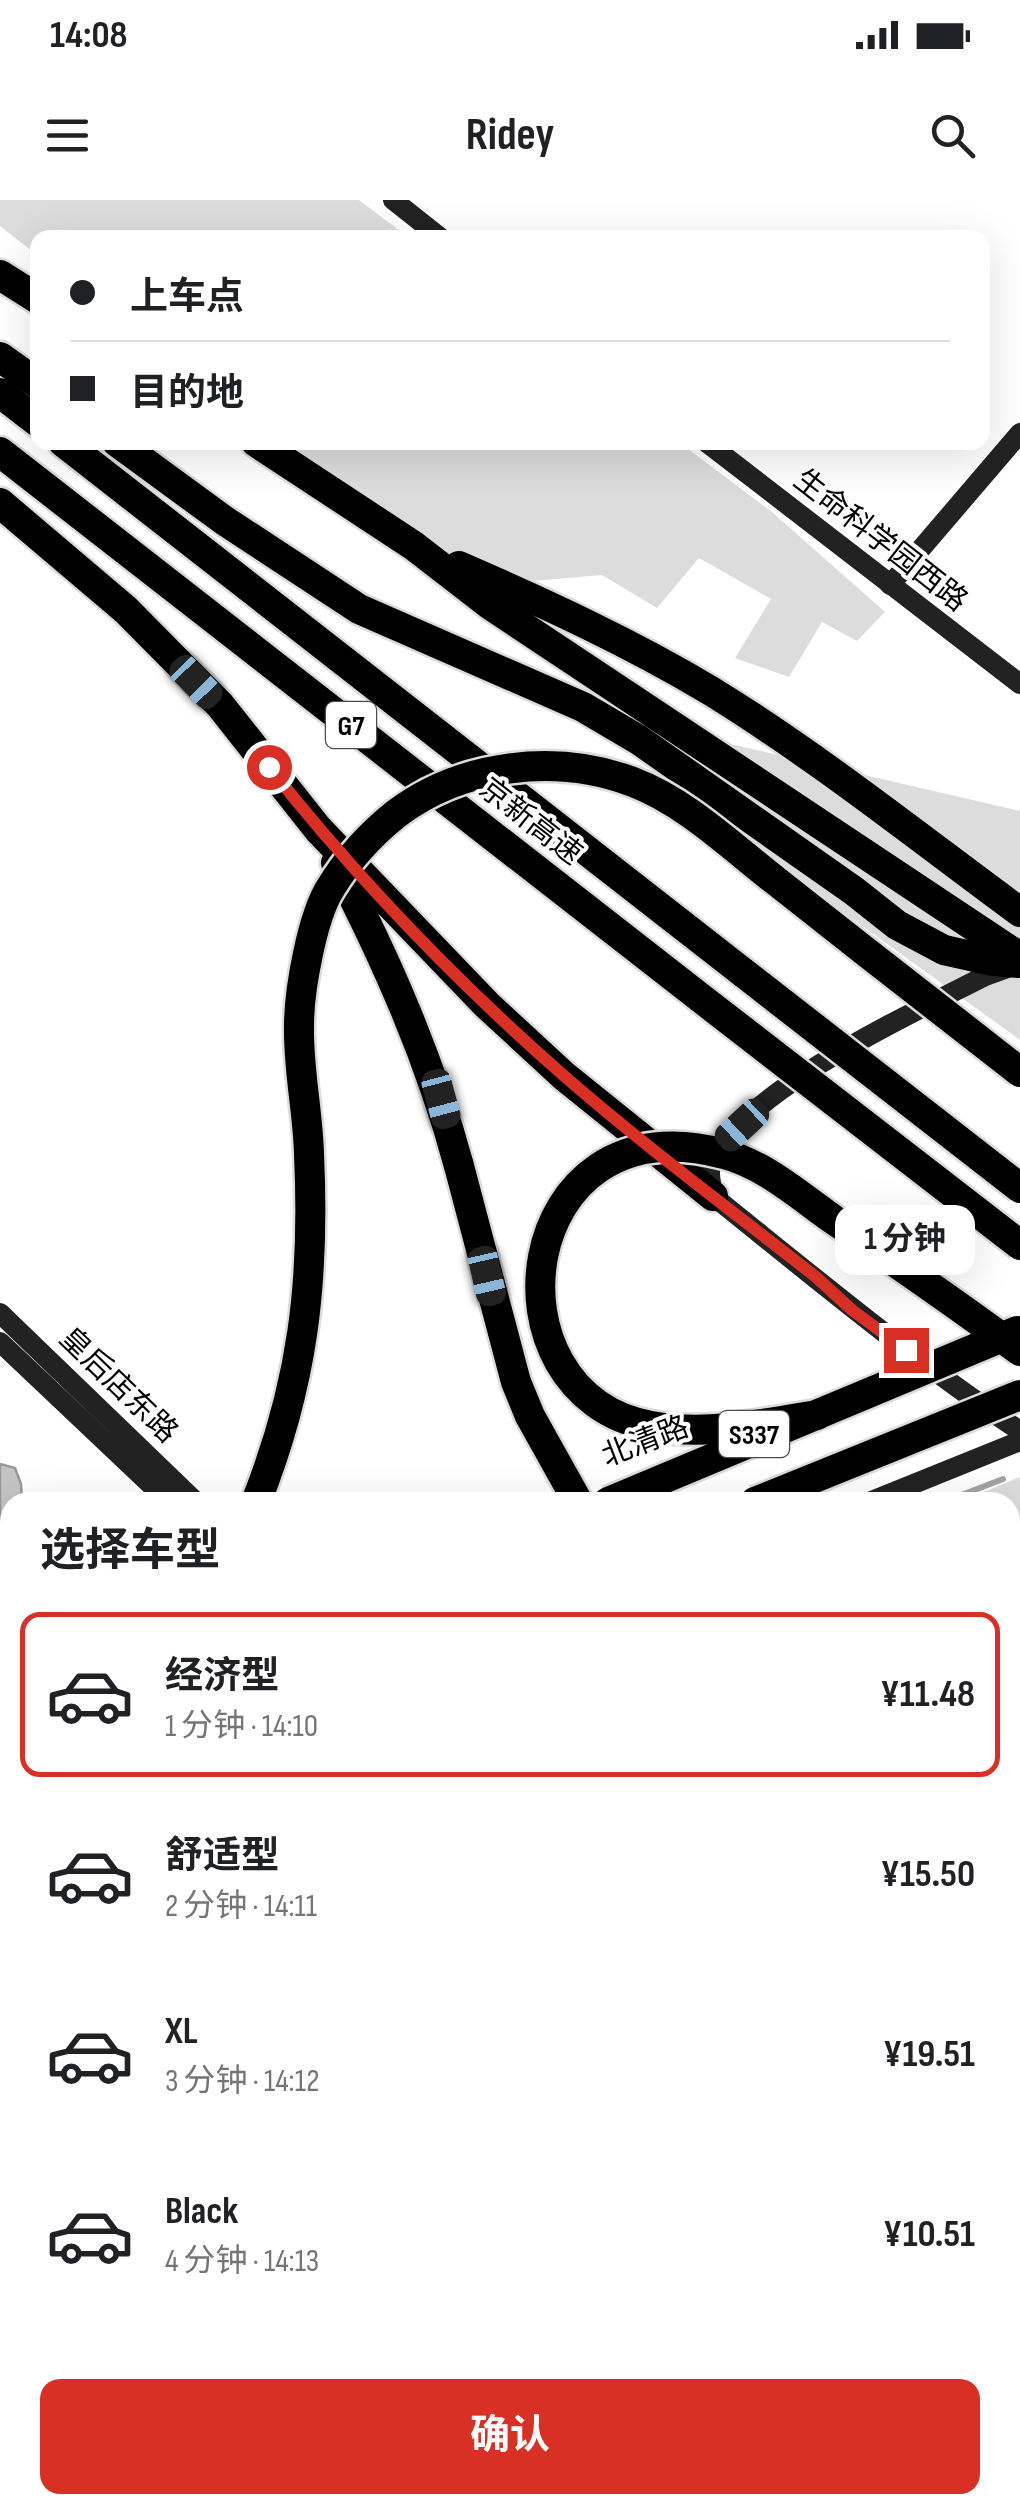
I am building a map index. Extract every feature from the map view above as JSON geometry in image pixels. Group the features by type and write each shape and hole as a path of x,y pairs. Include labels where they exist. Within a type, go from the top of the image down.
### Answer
{"highway":[{"path":"0,275 30,295"},
{"path":"0,357 30,378"},
{"path":"0,393 30,416"},
{"name":"京新高速","path":"73,450 1020,1188"},
{"path":"128,450 358,610 583,707 638,740 897,925 944,950 993,961 1020,961"},
{"path":"268,450 414,546 488,604 1020,961"},
{"name":"京新高速","path":"0,452 1020,1245"},
{"path":"0,503 126,610 220,705 318,829 487,1005 564,1076 713,1196"},
{"path":"414,546 544,604 706,688 842,780 1020,912"},
{"path":"260,1492 277,1452 305,1333 311,1210 299,1026 308,959 328,890 358,850 415,800 457,780 510,768 575,767 633,782 701,823 1020,1072"},
{"path":"318,829 364,917 441,1099 516,1382 571,1492"},
{"path":"817,1415 738,1427 650,1426 622,1417 586,1392 564,1368 553,1345 539,1288 548,1233 562,1205 584,1178 615,1158 643,1150 679,1146 730,1155 816,1207 1020,1351"},
{"path":"632,1492 1020,1332"},
{"path":"780,1492 1020,1392"}],"main road":[{"name":"北清路","path":"602,1492 823,1407 933,1370 1020,1332"},
{"path":"982,1406 1020,1392"},
{"name":"S337","path":"764,1492 982,1406"}],"street":[{"path":"393,200 431,230"},
{"path":"890,585 1020,433"},
{"name":"生命科学园西路","path":"716,450 1020,684"},
{"path":"1020,961 814,1066 726,1140 710,1168 713,1196 852,1310 1020,1432"},
{"name":"皇后店东路","path":"0,1313 186,1492"},
{"name":"皇后店东路","path":"0,1342 158,1492"},
{"path":"894,1492 1020,1441"},
{"path":"919,1482 924,1492"}],"shaded area":[{"path":"0,200 359,200 399,230 30,230 30,250 0,226"},
{"path":"291,450 689,450 772,512 885,612 857,641 822,622 789,677 735,658 771,599 699,558 657,608 602,575 488,585"},
{"path":"687,734 1020,811 1020,1040 656,777"},
{"path":"1020,1477 1020,1492 984,1492"}],"building":[{"path":"0,1464 15,1468 21,1492 0,1492"}],"waterway":[{"path":"969,1492 1003,1479"}],"route":[{"path":"269,767 318,829 413,932 564,1076 906,1350"}]}
